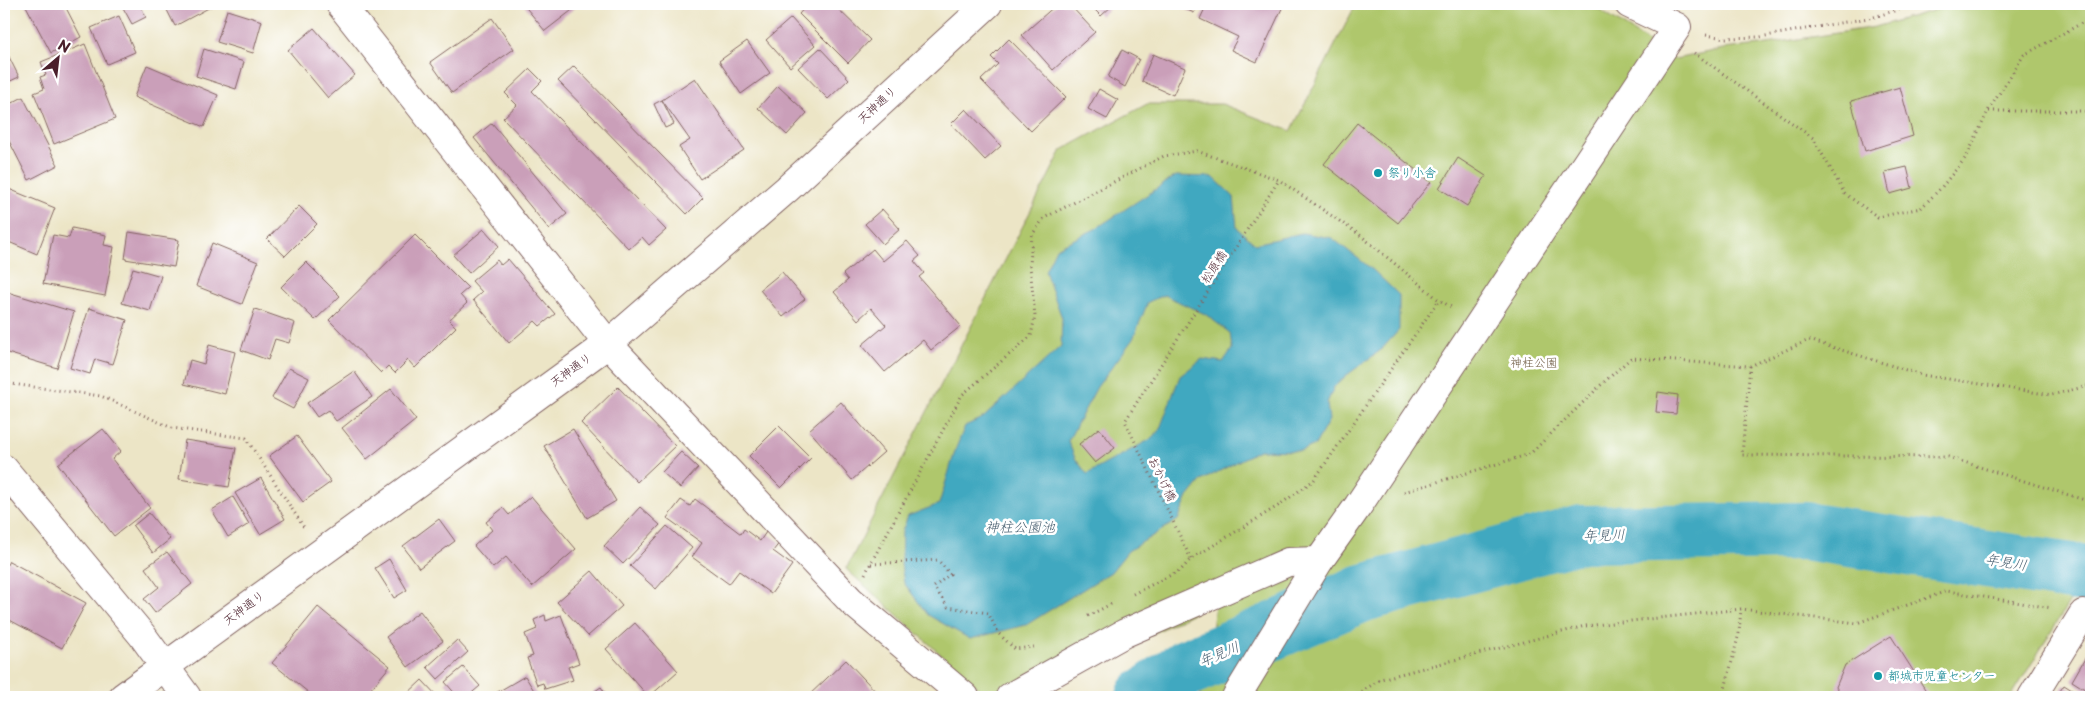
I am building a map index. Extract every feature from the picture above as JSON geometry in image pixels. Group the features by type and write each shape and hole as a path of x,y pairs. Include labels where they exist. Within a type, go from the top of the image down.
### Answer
{"street":[{"path":"340,4 608,344 851,601 965,697"},
{"name":"天神通り","path":"123,697 608,344 787,189 988,4"},
{"path":"1241,690 1319,561 1358,506 1674,32 1629,4"},
{"path":"4,469 142,635 187,697"},
{"path":"1010,697 1125,634 1288,562 1319,561"},
{"path":"2032,697 2087,615"}],"path":[{"path":"1674,32 1725,38 1760,37 1874,17 1917,4"},
{"path":"1674,32 1814,138 1845,194 1878,217 1921,208 1942,188 1967,156 1988,111 2024,55 2091,18"},
{"path":"1988,111 2091,111"},
{"path":"851,601 962,395 1031,336 1035,316 1030,266 1032,235 1044,218 1164,156 1197,150 1280,180 1360,235 1439,300 1479,324"},
{"name":"松原橋","path":"1133,437 1125,421 1280,180"},
{"path":"1127,597 1181,570 1191,558 1278,506 1314,480 1439,300"},
{"path":"1358,506 1530,454 1631,358 1750,366 1809,340 1922,375 2052,396 2091,386"},
{"path":"1750,366 1742,455 1948,457 2091,502"},
{"path":"4,383 101,396 172,428 246,438 320,552"},
{"name":"おかげ橋","path":"1133,437 1191,558"},
{"path":"871,564 938,560 950,574 934,586 948,607 988,613 999,634 1015,649 1043,646"},
{"path":"1353,697 1381,679 1585,626 1741,609 1857,622 1947,591 2087,615"},
{"path":"1087,617 1102,607 1119,600"},
{"path":"1724,697 1739,633 1741,609"}],"green space":[{"name":"神柱公園","path":"1356,4 1590,4 1675,59 1723,49 1875,27 1956,4 2091,4 2091,567 2011,697 1199,697 1207,683 1215,602 1029,697 988,697 846,569 1062,150 1147,104 1222,104 1291,131"}],"water":[{"name":"神柱公園池","path":"1176,176 1213,177 1234,197 1237,228 1255,244 1302,233 1332,238 1373,270 1399,295 1399,330 1381,350 1334,387 1327,403 1329,420 1315,445 1301,451 1259,450 1201,481 1188,497 1178,520 1128,551 1111,572 1026,625 970,639 928,615 904,583 901,564 902,531 908,516 939,504 956,448 965,426 984,417 1061,346 1062,318 1045,271 1056,248 1095,229","holes":["1164,295 1205,314 1230,333 1232,349 1223,362 1202,359 1180,376 1159,431 1149,440 1087,474 1075,458 1068,441 1097,387 1133,339 1148,302"]}],"building":[{"path":"25,4 64,4 81,37 51,53"},
{"path":"121,4 143,4 140,5 146,17 132,24"},
{"path":"179,4 216,4 175,26 167,10"},
{"path":"523,4 580,4 545,31"},
{"path":"808,4 833,4 870,40 848,63 799,14"},
{"path":"1057,4 1069,4 1095,32 1053,70 1022,35"},
{"path":"1089,4 1114,4 1101,16"},
{"path":"1174,4 1198,4 1194,13"},
{"path":"1207,4 1284,4 1257,62 1231,50 1238,37 1200,19"},
{"path":"227,10 262,21 253,53 217,42"},
{"path":"119,16 135,52 107,64 91,28"},
{"path":"492,18 514,49 452,93 430,62"},
{"path":"791,18 815,45 790,67 766,40"},
{"path":"314,28 355,75 328,98 288,50"},
{"path":"1009,39 1066,97 1031,131 981,80 998,64 991,57"},
{"path":"747,41 770,73 741,94 719,61"},
{"path":"85,44 115,119 54,144 34,93 44,89 40,77 46,75 41,62"},
{"path":"4,47 19,77 4,84"},
{"path":"820,48 849,79 828,99 798,68"},
{"path":"204,49 244,62 236,89 196,76"},
{"path":"1122,50 1139,59 1125,87 1108,77"},
{"path":"1153,54 1185,68 1173,95 1142,81"},
{"path":"147,65 218,95 204,127 134,97"},
{"path":"574,66 703,198 687,214 558,81"},
{"path":"530,69 542,81 532,91 666,230 649,245 642,237 629,249 503,118 517,105 505,93"},
{"path":"695,78 744,150 700,179 679,147 690,140 662,100"},
{"path":"778,86 807,113 787,135 758,108"},
{"path":"1900,87 1913,136 1865,151 1851,101"},
{"path":"1099,89 1118,100 1107,119 1088,109"},
{"path":"23,97 58,165 29,180 4,131 4,107"},
{"path":"662,100 674,124 665,128 654,104"},
{"path":"966,109 1001,146 985,160 951,124"},
{"path":"492,123 567,214 549,229 474,138"},
{"name":"祭り小舎","path":"1357,123 1431,182 1398,223 1324,164"},
{"path":"1458,158 1486,176 1467,206 1439,188"},
{"path":"1907,167 1912,188 1890,194 1885,172"},
{"path":"4,187 55,208 37,254 4,240"},
{"path":"299,206 317,224 285,256 267,239"},
{"path":"882,209 900,229 883,244 865,224"},
{"path":"72,228 106,235 104,245 114,247 105,296 43,284 53,235 69,238"},
{"path":"484,229 499,246 469,273 453,255"},
{"path":"129,232 179,240 174,267 125,259"},
{"path":"415,235 468,288 460,295 467,303 449,320 456,327 415,368 408,360 395,373 388,366 381,373 329,320"},
{"path":"907,241 920,256 914,261 924,273 919,277 961,326 931,350 923,340 885,372 862,345 886,325 871,308 858,320 834,292 848,280 843,274 873,249 883,261"},
{"path":"212,243 258,262 242,304 196,286"},
{"path":"508,259 555,314 540,326 535,321 509,343 473,300 482,292 472,281 497,260 501,265"},
{"path":"306,262 340,296 315,320 281,287"},
{"path":"133,268 161,276 150,311 122,303"},
{"path":"782,272 805,299 783,317 760,290"},
{"path":"4,291 74,312 57,368 4,352"},
{"path":"89,308 127,320 113,364 95,359 90,374 70,368"},
{"path":"255,309 295,323 289,343 275,339 268,360 241,350"},
{"path":"209,345 235,352 225,394 184,384 190,360 204,364"},
{"path":"289,368 309,378 293,409 272,398"},
{"path":"354,371 372,397 336,421 328,410 317,417 307,403"},
{"path":"618,387 675,446 637,482 581,423"},
{"path":"391,389 416,420 367,459 342,428"},
{"path":"1658,392 1678,395 1676,414 1656,412"},
{"path":"841,402 884,452 852,480 809,430"},
{"path":"779,426 811,458 781,488 749,456"},
{"path":"1099,428 1115,448 1095,463 1079,444"},
{"path":"103,429 121,451 112,459 150,508 114,536 58,464"},
{"path":"573,429 616,501 587,518 544,446"},
{"path":"297,436 331,482 303,502 269,456"},
{"path":"185,440 236,448 229,487 179,479"},
{"path":"681,452 698,468 680,488 662,472"},
{"path":"261,478 285,519 260,534 235,493"},
{"path":"531,496 576,549 532,587 506,557 493,568 474,546 492,530 486,522 503,508 509,515"},
{"path":"233,497 249,524 228,537 212,510"},
{"path":"695,499 741,534 744,529 760,541 766,532 780,542 773,551 792,565 771,594 739,571 729,584 692,557 702,543 667,518 681,500 690,506"},
{"path":"640,507 660,525 623,564 604,546"},
{"path":"149,513 170,539 153,553 133,526"},
{"path":"439,519 455,541 419,568 403,546"},
{"path":"667,526 692,548 656,589 630,566"},
{"path":"167,552 192,584 155,613 144,599 159,587 145,568"},
{"path":"389,559 407,590 394,598 375,568"},
{"path":"9,561 86,603 62,648 4,617 4,570"},
{"path":"592,571 622,606 588,636 557,602"},
{"path":"318,607 390,666 364,697 314,697 272,663"},
{"path":"420,611 443,641 408,667 386,637"},
{"path":"545,615 546,621 561,615 579,663 568,667 573,680 545,689 543,683 537,685 527,658 533,656 525,634 537,629 534,620"},
{"path":"635,623 678,671 649,697 606,649"},
{"name":"都城市児童センター","path":"1891,636 1930,697 1842,697 1836,687 1845,665"},
{"path":"457,640 468,652 438,679 427,667"},
{"path":"2091,648 2091,693 2072,681"},
{"path":"846,660 881,697 807,697"},
{"path":"463,667 480,686 467,697 458,697 445,682"},
{"path":"525,676 538,697 489,697"},
{"path":"422,680 438,697 404,697"},
{"path":"2064,685 2083,697 2056,697"},
{"path":"601,687 608,697 586,697"}],"waterway":[{"name":"年見川","path":"1145,697 1186,668 1363,593 1581,534 1804,531 2091,575"}],"place":[{"name":"祭り小舎","path":"1378,173"},
{"name":"都城市児童センター","path":"1878,676"}]}
